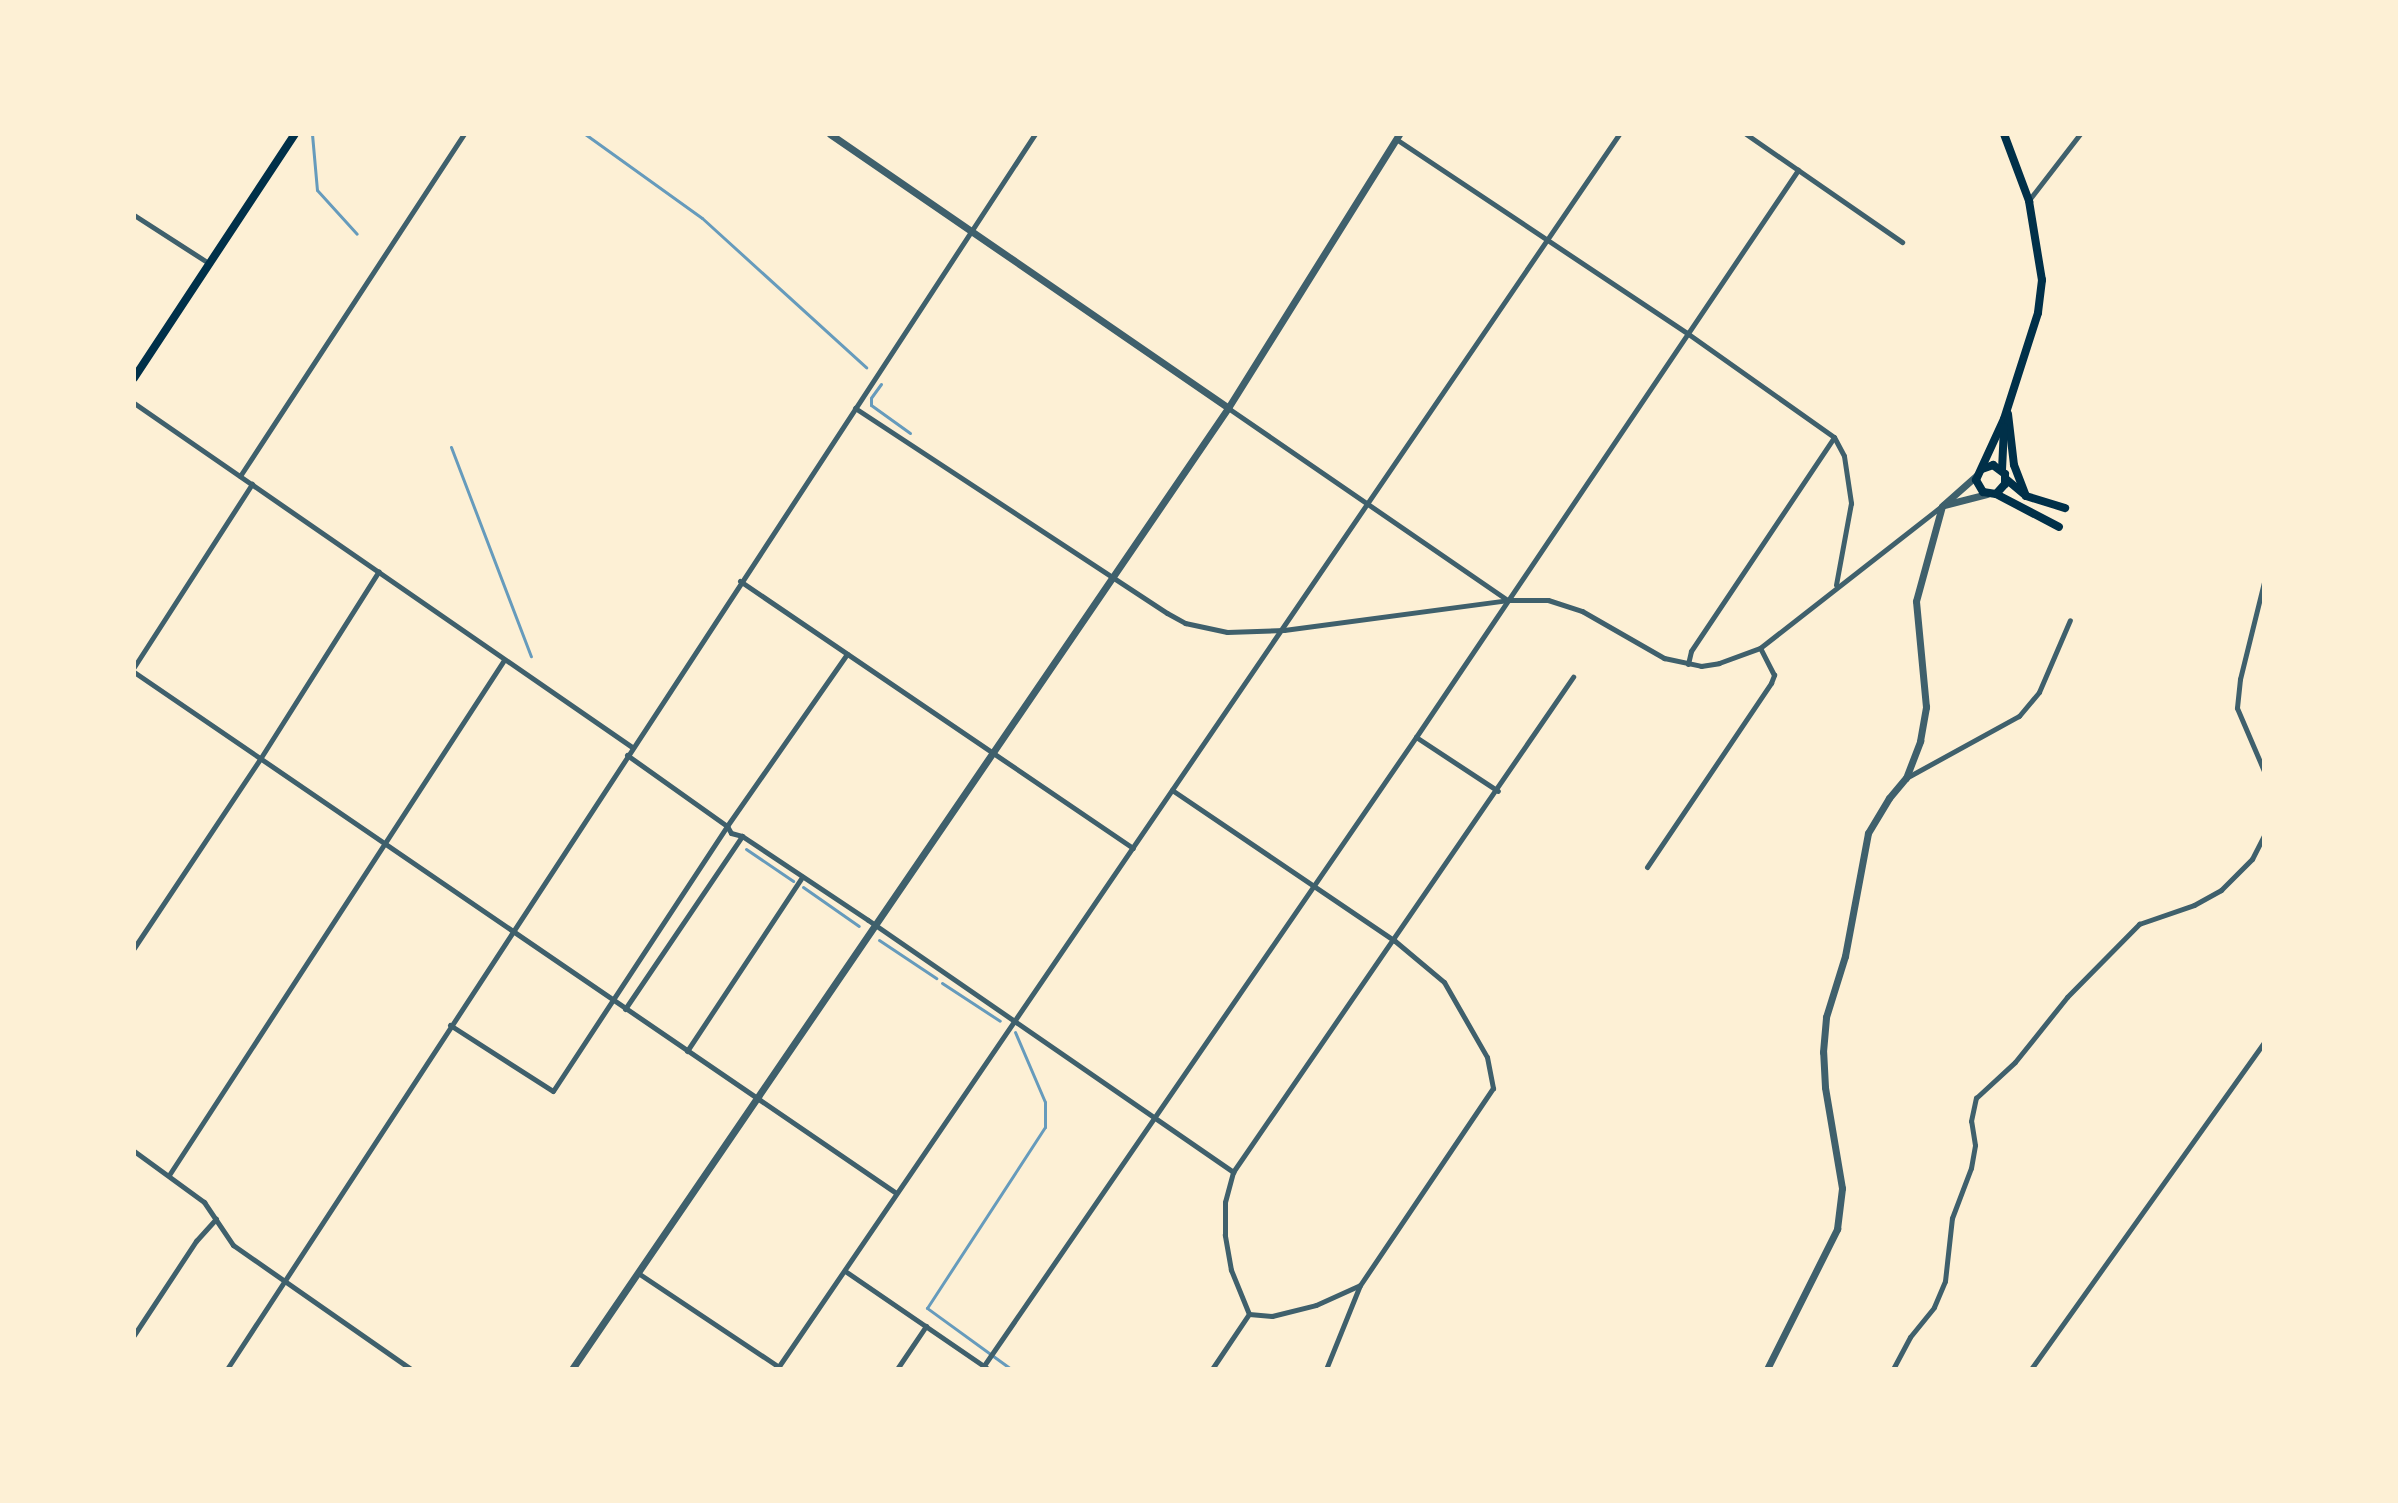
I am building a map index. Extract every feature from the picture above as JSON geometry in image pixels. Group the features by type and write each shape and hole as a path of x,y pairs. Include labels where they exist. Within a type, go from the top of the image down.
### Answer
{"main road":[{"path":"134,378 295,134"},
{"path":"2004,134 2029,201 2042,280 2038,313 2006,414 1978,473 1977,485 2059,527"},
{"path":"1992,494 2003,488 2006,414"},
{"path":"2006,414 2011,453 2026,496"},
{"path":"1978,473 1993,465 2026,496 2065,508"}],"street":[{"path":"240,476 464,134"},
{"path":"830,134 1508,600"},
{"path":"227,1369 1035,134"},
{"path":"638,1273 778,1368 1284,630 1619,134"},
{"path":"1746,134 1902,242"},
{"path":"2029,201 2080,134"},
{"path":"572,1369 1228,408 1398,136 1834,437 1844,456 1851,503 1836,585"},
{"path":"845,1271 986,1366 1416,737 1798,170"},
{"path":"134,215 210,264"},
{"path":"134,403 632,747"},
{"path":"855,408 1110,579 1136,591 1185,623 1207,630 1284,630 1508,600 1548,600 1582,611 1664,658 1688,664 1719,663 1760,648 1836,585 1942,506 1978,473"},
{"path":"1688,664 1691,651 1834,437"},
{"path":"252,484 134,670 383,846 896,1193"},
{"path":"1942,506 1992,494"},
{"path":"1767,1369 1837,1229 1842,1188 1825,1087 1823,1052 1826,1017 1848,942 1868,833 1889,798 1906,778 1920,741 1926,707 1916,601 1942,506"},
{"path":"134,948 260,759 379,571"},
{"path":"740,581 1133,848"},
{"path":"2264,582 2240,679 2237,708 2264,771"},
{"path":"1906,778 2019,716 2039,692 2070,620"},
{"path":"1647,867 1771,683 1774,675 1760,648"},
{"path":"450,1025 553,1091 727,826 847,654"},
{"path":"169,1175 504,660"},
{"path":"1249,1314 1231,1270 1225,1235 1225,1202 1233,1172 1395,941 1573,677"},
{"path":"1416,737 1498,791"},
{"path":"627,755 727,826 731,833 742,836 875,925 1155,1115 1233,1172"},
{"path":"1172,790 1395,941 1444,982 1487,1057 1493,1088 1360,1285 1326,1369"},
{"path":"1893,1369 1910,1337 1934,1307 1945,1281 1952,1218 1971,1168 1975,1145 1971,1121 1976,1098 2015,1062 2067,997 2139,924 2194,905 2221,890 2252,859 2264,835"},
{"path":"625,1009 742,836"},
{"path":"687,1051 802,877"},
{"path":"2031,1369 2264,1042"},
{"path":"134,1151 204,1202 233,1245 411,1369"},
{"path":"134,1335 196,1241 216,1219"},
{"path":"1249,1314 1272,1316 1316,1305 1360,1285"},
{"path":"1212,1369 1249,1314"},
{"path":"897,1369 926,1326"}],"waterway":[{"path":"312,134 317,190 357,234"},
{"path":"585,134 702,218 866,367"},
{"path":"881,384 871,398 871,405 910,433"},
{"path":"451,447 531,656"},
{"path":"746,849 793,881"},
{"path":"803,887 859,926"},
{"path":"879,940 936,978"},
{"path":"942,983 1000,1021"},
{"path":"1011,1369 927,1308 1045,1127 1045,1102 1015,1032"}]}
